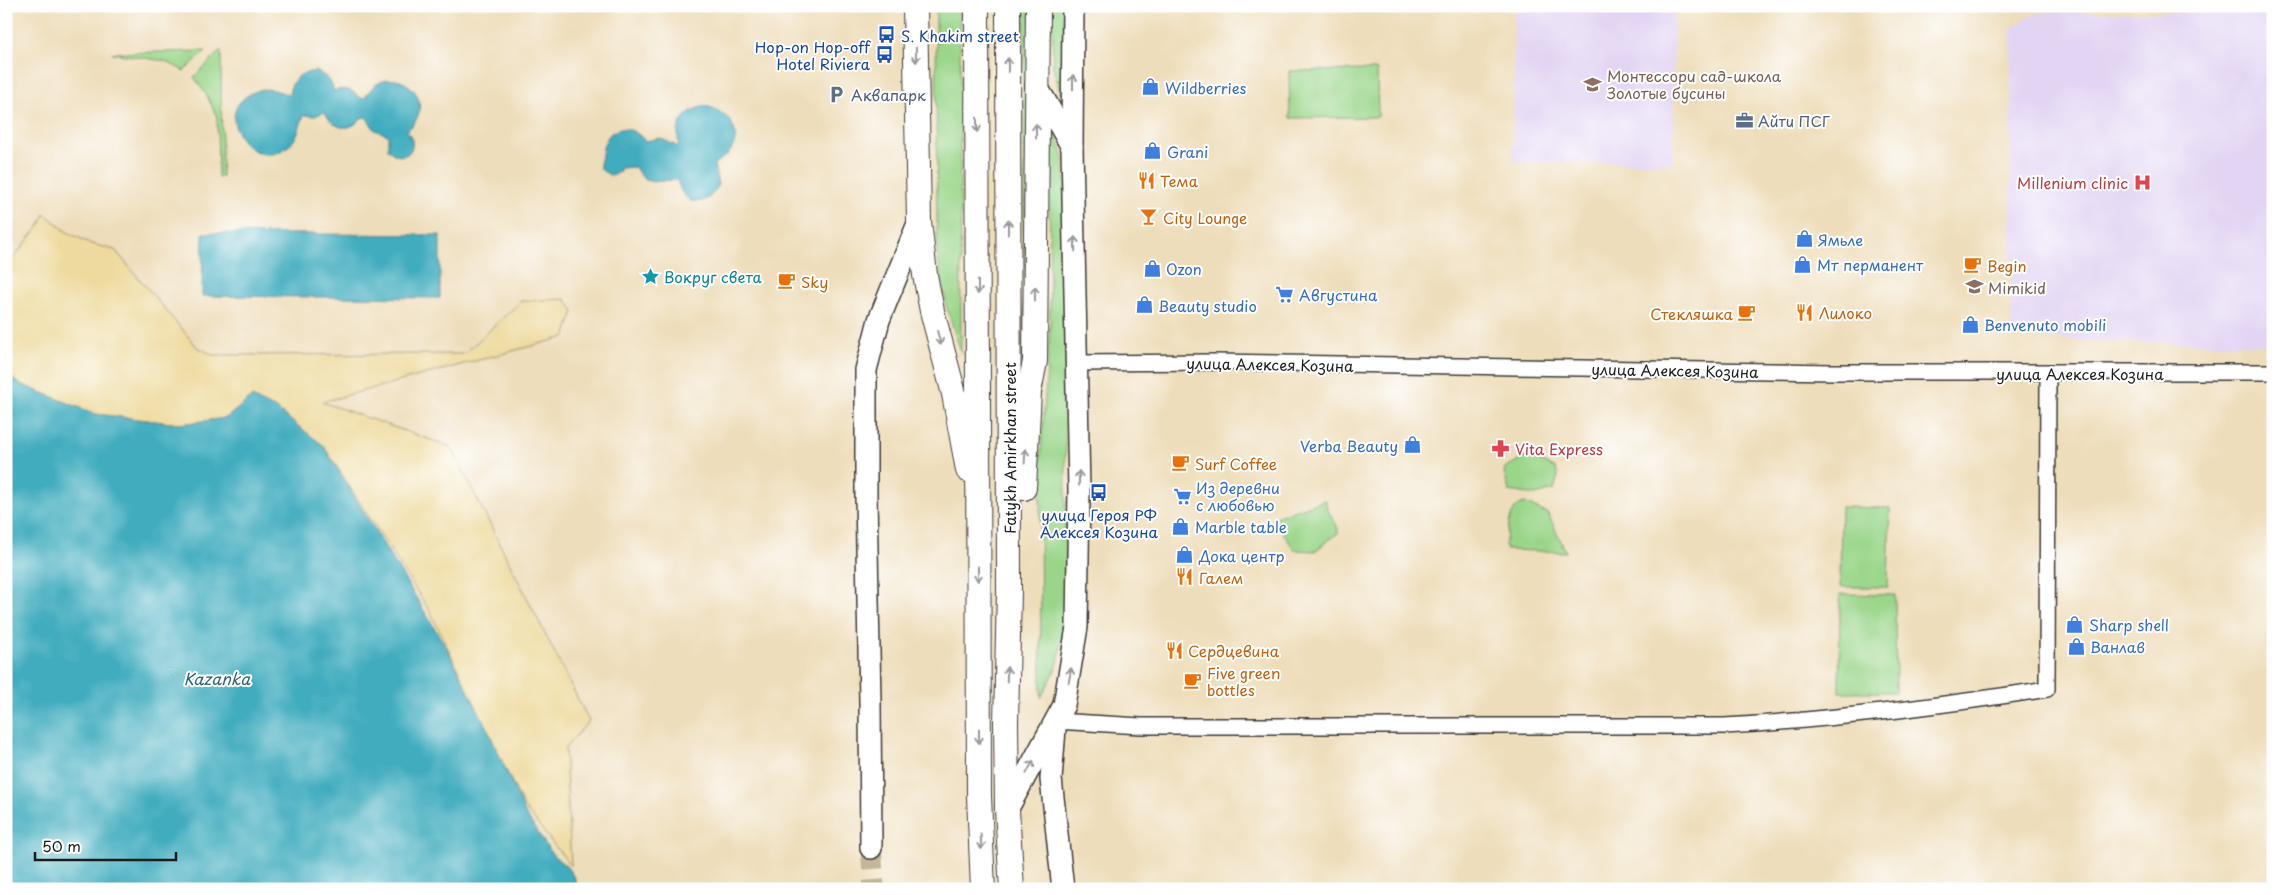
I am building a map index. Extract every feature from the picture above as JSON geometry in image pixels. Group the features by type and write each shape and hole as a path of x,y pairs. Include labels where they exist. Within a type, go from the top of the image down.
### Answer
{"main road":[{"path":"915,6 919,222 925,275 932,311 954,394 979,525"},
{"name":"Fatykh Amirkhan street","path":"977,6 979,796 983,889"},
{"name":"Fatykh Amirkhan street","path":"1008,6 1009,591 1006,722 1007,810 1012,889"},
{"path":"1009,591 1023,507 1029,392 1035,361 1038,6"},
{"path":"1007,810 1064,704 1077,627 1079,554 1072,147 1073,6"},
{"path":"1036,85 1072,147"},
{"path":"871,848 866,370 879,320 919,222"},
{"path":"1055,721 1051,779 1063,889"}],"street":[{"name":"улица Алексея Козина","path":"1077,363 1214,362 1690,370 2048,373 2273,372"},
{"path":"1055,721 1141,726 1724,726 1790,722 1936,707 2047,689 2048,373"}],"shaded area":[{"name":"Монтессори сад-школа Золотые бусины","path":"1514,6 1674,6 1673,163 1513,162"},
{"name":"Millenium clinic","path":"2046,12 2273,13 2273,345 2085,341 2011,335 2011,29 2030,16"}],"green space":[{"path":"936,6 960,6 961,353 946,305 937,254"},
{"path":"1024,6 1031,6 1024,351"},
{"path":"1052,6 1064,6 1064,103 1053,67"},
{"path":"221,50 222,177 218,177 217,117 207,96 194,77"},
{"path":"206,51 184,71 165,61 111,53"},
{"path":"1377,70 1378,117 1290,118 1289,71"},
{"path":"1049,117 1063,154 1065,176 1066,621 1057,667 1041,698 1040,465 1050,329"},
{"path":"1531,456 1556,469 1558,476 1554,490 1535,495 1509,491 1504,473 1505,468 1524,457"},
{"path":"1326,500 1327,509 1338,529 1338,533 1315,551 1295,550 1272,518"},
{"path":"1525,503 1548,514 1566,552 1507,550 1505,545 1512,514 1519,505"},
{"path":"1841,507 1890,508 1888,587 1840,587"},
{"path":"1840,594 1895,595 1896,692 1839,692"}],"sand":[{"path":"45,214 67,232 92,244 115,250 197,347 213,355 464,354 521,301 565,299 574,311 565,337 322,402 451,447 589,721 565,748 571,866 524,807 431,613 323,445 252,397 226,418 180,424 96,414 20,384 6,374 6,267 40,225"}],"water":[{"path":"315,71 328,78 334,91 348,90 360,98 365,98 375,86 386,80 398,80 408,85 416,94 420,105 417,118 407,131 412,143 412,149 409,153 399,156 388,149 388,135 375,130 366,117 361,118 352,126 341,127 332,122 325,112 315,116 304,115 294,140 281,151 267,154 254,150 244,142 236,130 234,117 238,104 250,94 265,89 289,95 294,81 300,75"},
{"path":"705,106 721,112 732,124 735,131 733,147 727,155 714,164 718,185 708,198 698,202 688,199 681,190 677,180 648,181 639,174 635,167 621,168 619,172 611,176 600,169 604,145 612,132 624,129 631,130 645,141 660,138 677,146 679,144 678,130 683,119 692,111"},
{"path":"203,233 440,235 440,298 202,296"},
{"name":"Kazanka","path":"6,374 20,384 96,414 180,424 226,418 252,397 276,409 323,445 448,650 489,732 526,815 553,855 567,867 575,878 575,889 6,889"}],"tunnel":[{"path":"871,848 874,889"}],"place":[{"name":"S. Khakim street","path":"887,35"},
{"name":"Hop-on Hop-off Hotel Riviera","path":"884,55"},
{"name":"Монтессори сад-школа Золотые бусины","path":"1593,84"},
{"name":"Wildberries","path":"1151,87"},
{"name":"Аквапарк","path":"837,94"},
{"name":"Айти ПСГ","path":"1744,120"},
{"name":"Grani","path":"1153,151"},
{"name":"Тема","path":"1146,180"},
{"name":"Millenium clinic","path":"2142,182"},
{"name":"City Lounge","path":"1149,217"},
{"name":"Ямьле","path":"1804,239"},
{"name":"Мт перманент","path":"1803,264"},
{"name":"Begin","path":"1973,265"},
{"name":"Ozon","path":"1152,268"},
{"name":"Вокруг света","path":"650,276"},
{"name":"Sky","path":"787,281"},
{"name":"Mimikid","path":"1974,287"},
{"name":"Августина","path":"1285,294"},
{"name":"Beauty studio","path":"1144,305"},
{"name":"Лилоко","path":"1805,312"},
{"name":"Стекляшка","path":"1747,313"},
{"name":"Benvenuto mobili","path":"1970,324"},
{"name":"Verba Beauty","path":"1412,445"},
{"name":"Vita Express","path":"1501,448"},
{"name":"Surf Coffee","path":"1181,463"},
{"name":"улица Героя РФ Алексея Козина","path":"1099,493"},
{"name":"Из деревни с любовью","path":"1182,496"},
{"name":"Marble table","path":"1181,526"},
{"name":"Дока центр","path":"1185,555"},
{"name":"Галем","path":"1185,577"},
{"name":"Sharp shell","path":"2075,624"},
{"name":"Ванлав","path":"2076,646"},
{"name":"Сердцевина","path":"1174,650"},
{"name":"Five green bottles","path":"1193,681"}]}
